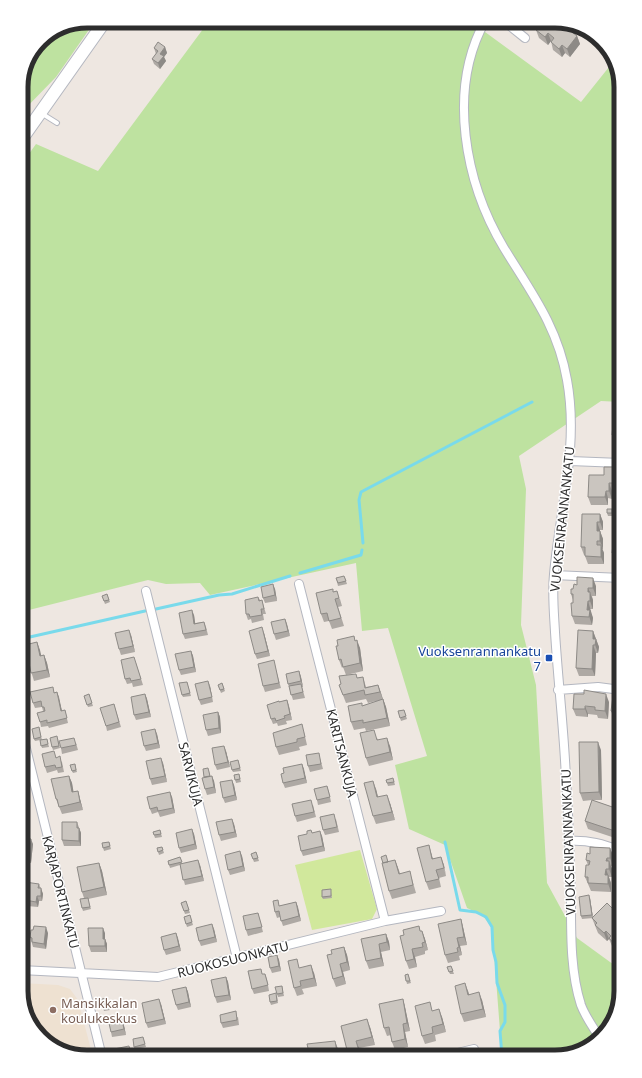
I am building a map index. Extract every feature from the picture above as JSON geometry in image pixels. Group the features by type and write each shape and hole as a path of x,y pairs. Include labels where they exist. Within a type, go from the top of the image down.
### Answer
{"main road":[{"path":"28,130 100,28"}],"street":[{"name":"VUOKSENRANNANKATU","path":"482,28 469,58 465,92 465,122 468,149 477,189 488,218 503,247 539,302 560,348 567,379 572,415 570,461 554,575 558,690 566,777 571,933 577,985 582,1006 597,1032"},
{"path":"513,28 525,38"},
{"path":"570,461 614,463"},
{"path":"554,575 614,578"},
{"name":"KARITSANKUJA","path":"299,584 385,921"},
{"name":"SARVIKUJA","path":"146,591 237,958"},
{"path":"558,690 598,688 614,689"},
{"name":"KARJAPORTINKATU","path":"28,756 100,1050"},
{"path":"569,841 587,840 614,848"},
{"name":"RUOKOSUONKATU","path":"28,970 158,977 385,921 441,911"},
{"path":"470,1050 474,1049"}],"lane":[{"path":"40,113 57,123"}],"shaded area":[{"name":"Mansikkalan koulukeskus","path":"28,983 58,985 70,989 78,1000 91,1050 68,1047 54,1040 43,1030 38,1024 31,1010 29,1003"}],"green space":[{"path":"90,28 56,77 28,106 28,83 30,71 40,51 48,43 64,32 75,29"},
{"path":"204,28 480,28 581,102 610,66 614,87 614,402 601,401 519,456 526,489 521,625 536,685 547,883 577,938 614,965 614,991 610,1014 599,1030 581,1044 567,1049 555,1050 501,1050 492,927 482,915 467,908 445,845 409,829 395,765 427,756 388,628 362,631 356,563 210,595 200,583 166,584 148,580 28,610 28,155 36,144 98,171"},
{"path":"360,850 377,909 372,919 312,930 295,865"}],"building":[{"path":"538,28 567,29 577,36 567,49 562,45 559,49 551,42 554,38 548,33 545,37 536,30"},
{"path":"158,42 165,47 160,54 164,56 158,63 152,59 158,51 154,48"},
{"path":"614,414 614,435 612,435"},
{"path":"604,467 614,467 614,483 609,483 609,491 606,491 605,497 588,497 589,475 604,475"},
{"path":"607,509 612,509 612,513 607,513"},
{"path":"582,514 600,514 600,522 597,522 597,531 600,531 600,541 597,541 597,545 601,545 601,557 585,556 585,547 581,547"},
{"path":"614,536 614,553 612,553"},
{"path":"344,576 346,581 338,583 336,578"},
{"path":"577,577 593,578 593,588 588,588 588,592 590,592 590,601 588,601 587,610 590,610 589,617 572,616 571,603 573,603 573,594 571,594 571,589 573,589 574,584 577,585"},
{"path":"273,584 275,595 263,598 261,587"},
{"path":"333,589 333,592 337,591 339,598 335,599 341,618 329,621 327,613 321,614 316,593"},
{"path":"107,594 109,600 104,601 102,596"},
{"path":"258,597 259,601 262,600 264,609 261,609 262,615 250,617 249,614 246,614 245,600"},
{"path":"192,610 194,624 204,622 206,630 183,634 179,613"},
{"path":"285,619 288,631 274,634 271,622"},
{"path":"262,627 268,651 255,654 249,631"},
{"path":"129,630 133,646 119,649 115,633"},
{"path":"578,630 593,631 593,639 596,639 595,645 593,645 592,669 576,668"},
{"path":"354,636 355,641 357,640 360,663 343,667 341,659 339,660 336,646 338,646 337,640"},
{"path":"37,642 40,656 44,655 47,670 31,673 28,663 28,644"},
{"path":"191,651 194,667 179,670 175,654"},
{"path":"134,657 141,679 131,681 130,678 125,679 121,660"},
{"path":"274,660 279,683 263,686 258,664"},
{"path":"299,671 301,681 288,684 286,674"},
{"path":"356,674 357,678 363,677 365,688 378,685 380,692 365,695 364,690 343,695 339,685 341,684 339,676"},
{"path":"208,681 212,697 199,700 195,684"},
{"path":"187,682 190,693 182,695 179,683"},
{"path":"222,683 224,689 220,690 218,685"},
{"path":"301,684 303,692 291,695 289,686"},
{"path":"53,687 54,693 57,692 61,711 65,710 67,718 47,723 47,720 40,722 37,713 45,711 44,707 42,707 41,701 33,703 30,692"},
{"path":"584,690 606,694 605,711 595,710 595,707 585,706 585,709 573,709 574,694 584,694"},
{"path":"89,694 92,703 87,705 84,696"},
{"path":"145,694 149,712 134,715 131,697"},
{"path":"613,696 614,696 614,712 611,711"},
{"path":"383,699 387,718 363,723 363,720 351,722 348,706 362,703 362,706"},
{"path":"287,700 290,714 284,716 285,718 276,721 275,718 271,719 267,705"},
{"path":"114,704 119,722 106,726 100,708"},
{"path":"404,710 406,716 400,718 398,711"},
{"path":"218,712 219,728 206,730 203,715"},
{"path":"302,724 305,737 297,739 297,742 276,747 273,733"},
{"path":"39,727 41,737 34,739 32,729"},
{"path":"155,729 158,743 144,746 141,732"},
{"path":"374,730 377,740 387,738 390,752 366,758 360,733"},
{"path":"57,736 59,746 52,747 50,738"},
{"path":"74,738 76,745 61,748 59,741"},
{"path":"47,739 48,744 41,746 40,740"},
{"path":"579,742 598,742 599,792 580,793"},
{"path":"224,746 228,762 215,765 212,748"},
{"path":"54,751 56,758 60,756 62,767 56,768 55,765 45,767 42,754"},
{"path":"319,753 321,764 308,766 306,755"},
{"path":"161,758 165,776 150,779 146,761"},
{"path":"238,760 240,768 232,770 230,762"},
{"path":"75,764 76,770 72,771 70,765"},
{"path":"302,764 305,778 283,783 281,774 284,773 283,768"},
{"path":"208,768 210,776 204,777 203,769"},
{"path":"239,774 240,779 235,780 234,775"},
{"path":"69,776 72,792 78,791 80,802 59,807 51,779"},
{"path":"212,776 214,787 205,789 202,778"},
{"path":"393,778 394,782 387,783 386,780"},
{"path":"232,780 235,795 223,798 220,782"},
{"path":"373,781 377,797 387,795 392,812 373,816 364,783"},
{"path":"327,786 330,797 317,800 314,789"},
{"path":"170,792 173,808 158,811 157,807 150,809 147,797"},
{"path":"311,800 314,812 295,816 292,804"},
{"path":"592,800 614,808 614,831 585,821"},
{"path":"334,814 337,827 323,830 320,817"},
{"path":"232,819 235,832 219,835 216,822"},
{"path":"62,822 77,822 77,828 79,828 79,841 62,840"},
{"path":"192,829 195,844 179,848 176,833"},
{"path":"160,830 161,834 154,835 153,832"},
{"path":"311,830 312,833 320,831 323,846 301,851 298,836 307,834 307,831"},
{"path":"28,839 31,839 28,858"},
{"path":"109,842 110,846 103,848 102,843"},
{"path":"429,845 432,859 441,857 444,868 436,870 439,879 426,882 417,848"},
{"path":"162,847 163,850 158,852 157,848"},
{"path":"590,847 610,848 610,858 607,858 606,861 609,861 609,869 606,869 605,875 608,875 608,884 588,883 588,877 585,877 586,865 589,865 590,861 586,860 587,853 590,854"},
{"path":"240,851 243,866 228,870 225,855"},
{"path":"256,852 258,858 253,859 251,854"},
{"path":"386,855 388,862 383,863 381,857"},
{"path":"180,857 182,862 169,865 168,861"},
{"path":"198,860 202,876 183,880 180,864"},
{"path":"395,860 399,874 410,871 413,885 389,891 382,863"},
{"path":"99,863 104,887 82,892 77,867"},
{"path":"28,882 39,884 38,888 41,888 41,896 37,896 36,902 28,901"},
{"path":"331,889 331,896 322,897 322,890"},
{"path":"589,895 592,915 581,916 579,897"},
{"path":"88,898 90,907 82,908 80,899"},
{"path":"278,900 279,906 296,902 299,916 281,921 279,911 275,912 273,901"},
{"path":"186,901 189,910 184,911 181,903"},
{"path":"607,903 614,910 612,912 614,914 614,944 609,938 611,936 606,931 604,933 595,925 597,923 592,918"},
{"path":"258,913 262,927 246,930 243,916"},
{"path":"190,915 192,922 186,924 184,917"},
{"path":"461,919 464,937 457,938 459,947 457,948 458,952 445,955 438,924"},
{"path":"212,924 215,937 199,941 196,928"},
{"path":"34,926 46,927 44,944 32,942 32,938 30,937 31,930 33,930"},
{"path":"419,926 425,942 422,943 423,947 412,949 414,959 406,961 400,936 404,935 403,930"},
{"path":"88,928 103,928 103,939 105,939 105,946 89,946"},
{"path":"176,933 179,946 164,950 161,937"},
{"path":"386,934 387,942 379,944 381,958 366,961 361,939"},
{"path":"344,947 347,962 340,964 343,976 333,979 327,955 332,954 331,950"},
{"path":"277,955 279,966 270,968 268,957"},
{"path":"297,959 299,968 311,965 314,978 300,981 301,986 294,988 288,961"},
{"path":"451,966 453,971 449,972 447,967"},
{"path":"261,969 262,974 265,974 268,985 252,989 248,971"},
{"path":"408,974 410,981 406,981 405,975"},
{"path":"226,977 229,995 215,997 211,980"},
{"path":"465,983 468,995 479,992 483,1009 461,1014 455,986"},
{"path":"282,986 283,993 277,994 275,987"},
{"path":"186,987 189,1002 176,1005 172,990"},
{"path":"276,993 277,1001 270,1002 269,995"},
{"path":"107,998 109,1007 103,1008 102,999"},
{"path":"159,999 164,1019 146,1023 142,1003"},
{"path":"403,999 407,1023 403,1024 405,1039 392,1042 389,1027 384,1028 379,1004"},
{"path":"430,1002 432,1011 439,1009 443,1024 432,1027 433,1033 422,1036 415,1006"},
{"path":"236,1011 237,1020 221,1023 220,1015"},
{"path":"121,1016 124,1029 111,1032 108,1019"},
{"path":"367,1019 372,1037 356,1041 359,1050 347,1050 341,1026"},
{"path":"143,1037 145,1044 134,1047 133,1039"},
{"path":"335,1041 337,1050 308,1050 307,1044"},
{"path":"129,1046 130,1050 114,1050"}],"waterway":[{"path":"363,543 359,500 361,492 532,402"},
{"path":"300,573 361,555 362,550"},
{"path":"156,609 219,595 232,594 290,576"},
{"path":"28,637 145,611"},
{"path":"445,842 460,910 476,912 486,917 492,927 497,983 505,1005 505,1022 500,1031 501,1050"}],"place":[{"name":"Vuoksenrannankatu 7","path":"549,658"},
{"name":"Mansikkalan koulukeskus","path":"53,1010"}]}
